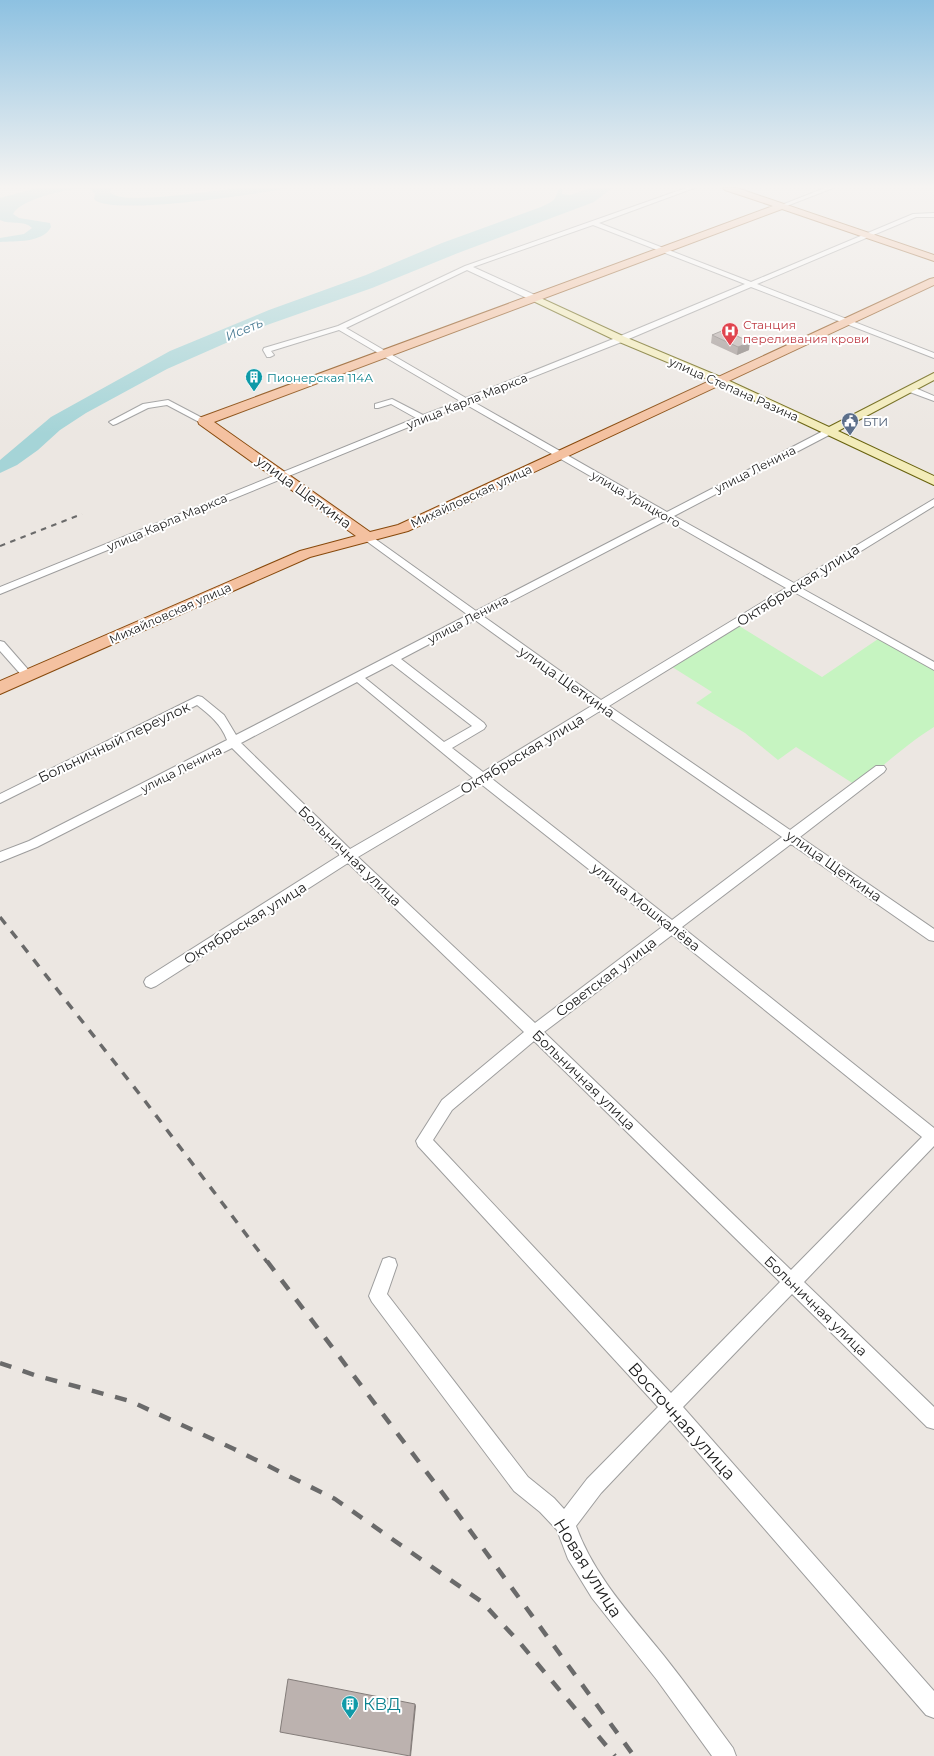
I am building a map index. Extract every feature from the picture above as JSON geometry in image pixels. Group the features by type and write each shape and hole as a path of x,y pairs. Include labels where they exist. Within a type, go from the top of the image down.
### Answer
{"main road":[{"path":"204,421 610,270"},
{"name":"Михайловская улица","path":"0,688 288,561 311,552 403,528 934,281"},
{"name":"улица Степана Разина","path":"534,298 621,339 719,380 934,481"},
{"name":"улица Ленина","path":"828,432 934,376"},
{"name":"улица Щеткина","path":"204,421 368,538"}],"street":[{"path":"270,355 267,350 285,346 320,332 340,328 461,270"},
{"path":"473,270 534,298"},
{"path":"716,270 934,356"},
{"name":"улица Карла Маркса","path":"0,592 281,475 621,339 785,270"},
{"name":"улица Урицкого","path":"340,328 666,516 934,666"},
{"path":"910,389 934,399"},
{"path":"378,406 392,401 423,419"},
{"path":"113,422 146,406 168,402 204,421"},
{"name":"улица Ленина","path":"0,857 34,844 233,742 474,615 828,432"},
{"name":"Октябрьская улица","path":"151,982 349,856 601,706 934,502"},
{"name":"улица Щеткина","path":"368,538 601,706 934,936"},
{"path":"0,644 28,676"},
{"path":"392,658 480,726 444,747"},
{"name":"улица Мошкалёва","path":"357,677 482,778 934,1136"},
{"name":"Больничный переулок","path":"0,799 198,700 215,713 228,727 233,742"},
{"name":"Больничная улица","path":"233,742 349,856 534,1032 934,1420"},
{"name":"Советская улица","path":"424,1141 447,1104 534,1032 880,769"},
{"path":"565,1524 594,1486 934,1136"},
{"name":"Восточная улица","path":"424,1141 671,1407 934,1707"},
{"name":"Новая улица","path":"389,1265 378,1296 521,1484 547,1505 565,1524 575,1552 599,1591 664,1674 725,1756"}],"green space":[{"path":"736,624 822,677 881,637 934,667 934,727 857,786 796,747 778,760 745,733 696,703 712,692 669,665"}],"water":[{"name":"Исеть","path":"378,270 416,270 372,288 267,325 167,369 86,413 60,430 38,450 17,465 0,473 0,460 51,417 170,351 269,310"}],"building":[{"path":"724,330 750,342 738,347 712,335"},
{"name":"КВД","path":"288,1679 415,1704 410,1756 280,1732"}],"railway":[{"path":"0,546 82,514"},
{"path":"0,917 145,1101 267,1262"},
{"path":"267,1261 453,1507 634,1756"},
{"path":"0,1363 34,1375 130,1401 234,1449 335,1499 482,1602 520,1643 615,1756"}],"place":[{"name":"Станция переливания крови","path":"730,346"},
{"name":"Пионерская 114А","path":"254,392"},
{"name":"БТИ","path":"850,436"},
{"name":"КВД","path":"350,1719"}]}
